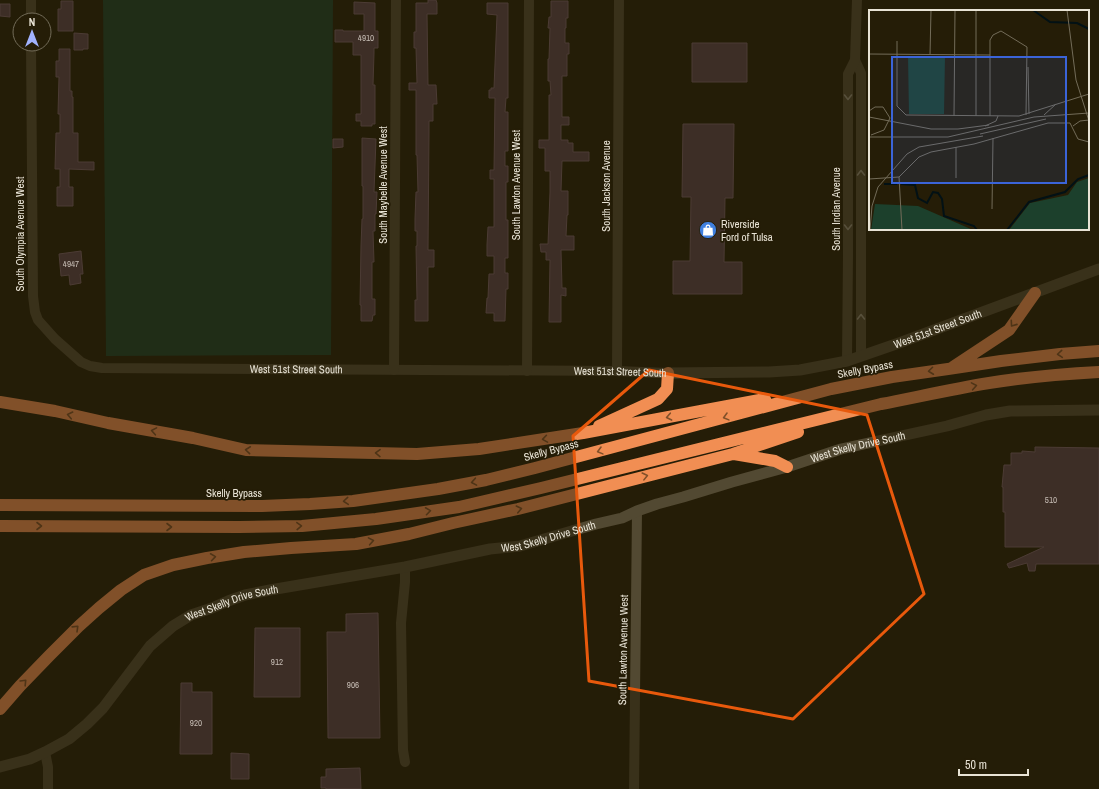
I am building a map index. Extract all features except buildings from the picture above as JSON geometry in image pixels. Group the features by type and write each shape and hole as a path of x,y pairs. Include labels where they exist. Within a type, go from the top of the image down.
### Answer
{"highway":[{"path":"948,369 1009,330 1035,293"},
{"name":"Skelly Bypass","path":"0,505 262,506 353,501 396,495 438,489 500,477 831,389 892,377 1001,361 1099,351"},
{"path":"0,526 302,526 376,519 459,507 542,488 881,404 934,393 990,383 1045,376 1099,372"},
{"path":"583,433 658,399 667,390 668,373"},
{"path":"0,402 55,411 246,450 417,454 479,449 583,433 831,389"},
{"path":"0,709 20,686 79,626 121,590 144,575 173,565 244,552 356,544 409,534 518,509 733,454 881,404"},
{"path":"733,454 775,461 786,467"}],"street":[{"path":"31,0 31,12"},
{"name":"South Maybelle Avenue West","path":"394,370 396,0"},
{"name":"South Lawton Avenue West","path":"527,371 528,0"},
{"name":"South Jackson Avenue","path":"617,371 619,0"},
{"name":"South Indian Avenue","path":"847,361 848,74 855,60 857,0"},
{"name":"South Olympia Avenue West","path":"31,52 33,296 35,312 38,320 54,339 81,362 90,366 102,368 124,368"},
{"name":"South Indian Avenue","path":"855,60 861,72 861,356"},
{"path":"848,255 861,254"},
{"name":"West 51st Street South","path":"124,368 617,371 668,373 769,372 800,370 847,361 1099,269"},
{"name":"West Skelly Drive South","path":"0,766 15,764 45,752 69,739 103,708 150,646 173,626 191,615 245,595 405,567 490,549 520,546 622,518 657,504 786,467 841,449 947,426 986,415 1010,411 1099,410"},
{"name":"South Lawton Avenue West","path":"634,789 637,511"},
{"path":"405,567 401,623 405,762"},
{"path":"45,752 48,768 48,789"}],"highlighted area":[{"path":"649,370 867,415 924,594 793,719 589,681 573,436"}],"green space":[{"path":"103,0 333,0 331,355 106,356"}],"place":[{"name":"Riverside Ford of Tulsa","path":"708,230"}]}
